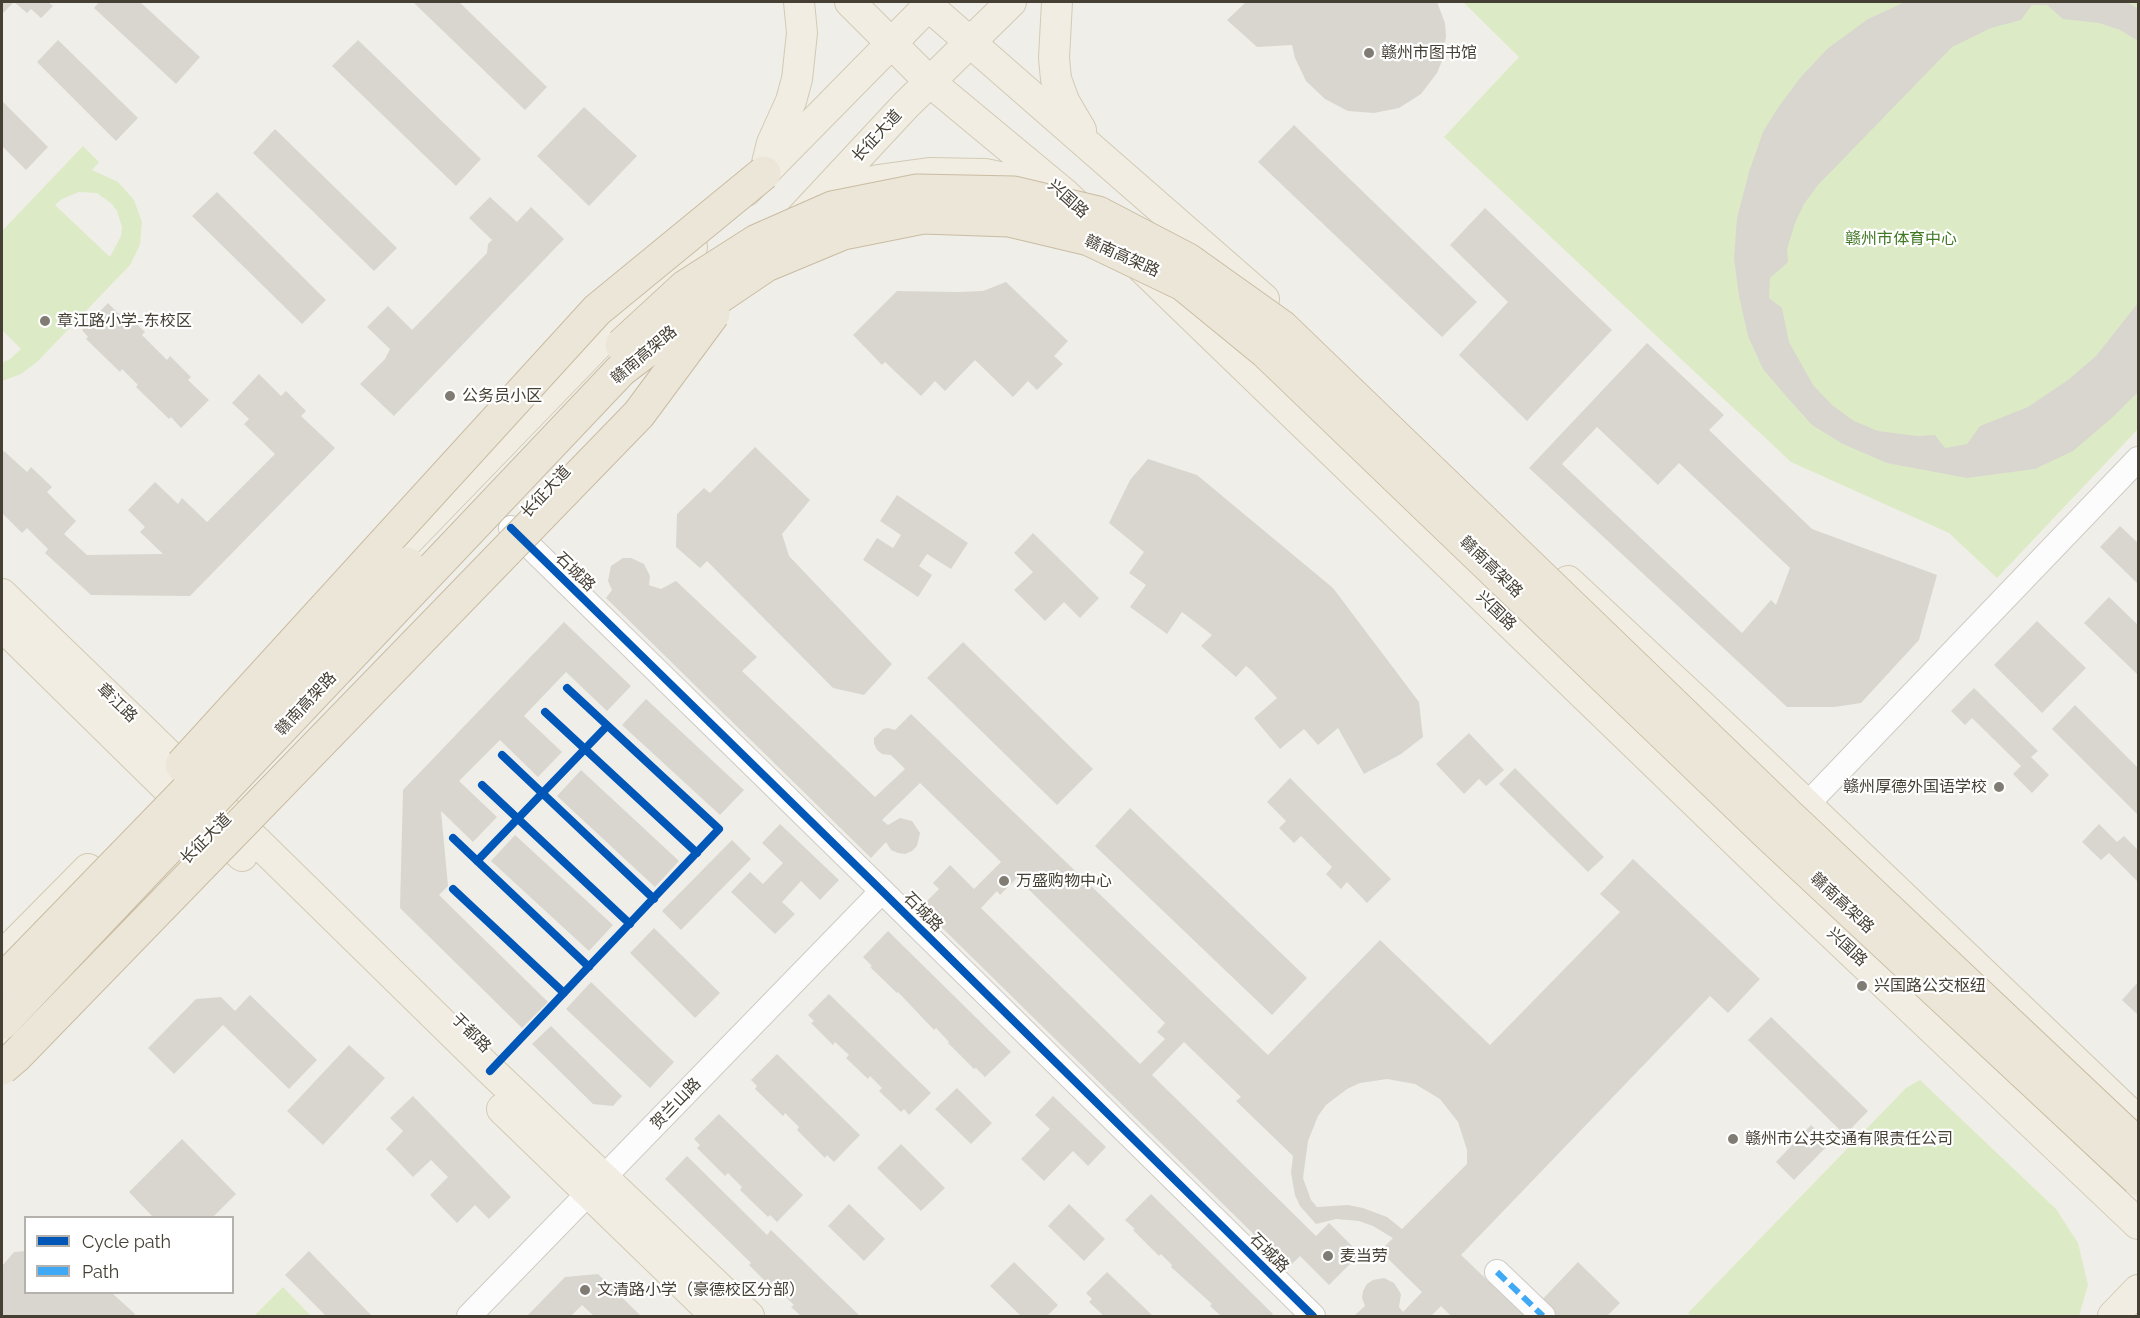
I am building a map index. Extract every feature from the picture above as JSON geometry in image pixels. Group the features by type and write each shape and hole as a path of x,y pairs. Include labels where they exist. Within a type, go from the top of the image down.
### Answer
{"highway":[{"path":"2,973 220,721 597,310 764,173"},
{"name":"赣南高架路","path":"2,981 610,357 685,287 757,241 832,208 917,191 1014,193 1098,213 1188,260 1282,327 1788,815 2139,1145"},
{"name":"赣南高架路","path":"2,1023 621,370 701,309 766,265 843,233 923,217 1009,220 1089,239 1183,284 1266,352 1767,833 2139,1179"},
{"path":"2,1068 639,414 713,314"}],"main road":[{"path":"764,173 772,143 791,101 797,79 802,33 799,2"},
{"name":"兴国路","path":"850,2 930,82 1065,194 1754,858 2139,1224"},
{"path":"2,956 891,45 927,2 1290,321 1808,805 2139,1121"},
{"name":"长征大道","path":"2,1055 156,890 511,528 930,82 1011,2"},
{"path":"1058,2 1054,58 1056,79 1064,101 1088,140 1118,172"},
{"path":"809,209 852,187 903,175 929,173 957,172 1003,177 1039,185 1065,194"},
{"name":"章江路","path":"2,594 141,728 176,780"},
{"name":"章江路","path":"2,626 222,823"},
{"name":"于都路","path":"222,823 490,1071 716,1317"},
{"name":"于都路","path":"596,1186 749,1317"},
{"path":"2113,1317 2139,1290"}],"street":[{"path":"838,2 891,45"},
{"path":"1754,858 1808,805 2139,459"},
{"name":"石城路","path":"511,528 1313,1316"},
{"name":"贺兰山路","path":"469,1317 882,891"},
{"path":"1497,1272 1543,1317"}],"green space":[{"name":"赣州市体育中心","path":"1463,2 2138,2 2138,429 1997,578 1949,533 1791,462 1444,137 1519,57"},
{"path":"83,146 99,162 92,170 118,182 134,200 142,222 140,245 130,265 37,362 21,374 2,381 2,363 21,349 2,330 2,231","holes":["79,192 97,193 112,204 122,227 121,236 110,257 55,205 62,199"]},
{"path":"1920,1080 2056,1209 2078,1243 2088,1285 2079,1316 1691,1316 1688,1313 1906,1088"},
{"path":"283,1287 311,1316 254,1316"}],"building":[{"path":"2,2 14,2 2,14"},
{"path":"14,2 48,2 53,6 41,18 31,9 27,13"},
{"path":"99,2 140,2 200,57 176,84 94,8"},
{"path":"413,2 459,2 547,87 525,110"},
{"name":"赣州市图书馆","path":"1246,2 1437,2 1445,23 1446,36 1442,61 1437,73 1421,94 1399,108 1374,113 1348,111 1325,99 1306,81 1295,58 1292,45 1257,47 1227,20"},
{"path":"1905,2 2127,2 2138,9 2138,41 2120,30 2099,23 2063,19 2047,5 2032,5 2021,20 1991,28 1952,47 1818,185 1804,204 1795,223 1787,249 1788,262 1770,278 1769,298 1782,308 1789,342 1813,385 1832,405 1854,421 1878,431 1917,436 1935,435 1945,448 1967,444 1980,426 2028,407 2068,380 2096,356 2138,303 2138,392 2073,451 2035,469 1967,478 1887,463 1843,444 1812,425 1786,396 1763,369 1748,336 1734,259 1737,218 1749,172 1763,132 1800,78 1827,49 1868,19"},
{"path":"58,40 138,118 116,141 37,62"},
{"path":"358,40 481,159 456,186 332,66"},
{"path":"2,101 48,147 26,170 2,146"},
{"path":"584,107 637,156 589,206 537,156"},
{"path":"1294,125 1477,302 1442,337 1258,162"},
{"path":"275,129 397,248 374,271 253,153"},
{"path":"217,192 326,300 302,324 192,216"},
{"path":"490,197 517,222 531,207 564,239 394,416 360,384 385,359 390,349 367,327 388,306 412,330 487,253 488,244 492,240 469,218"},
{"path":"1485,208 1612,330 1527,421 1459,355 1508,302 1450,245"},
{"path":"1006,282 1068,341 1054,356 1063,364 1037,390 1028,381 1013,397 975,360 945,391 935,381 921,396 885,362 882,365 853,335 897,291 983,291"},
{"path":"108,303 119,314 123,311 145,332 142,335 167,360 170,356 191,377 188,380 209,400 181,428 136,387 138,385 122,369 120,372 86,339 88,337 82,330"},
{"path":"1647,343 1724,415 1709,430 1812,529 1937,575 1919,640 1861,703 1834,707 1787,707 1529,468","holes":["1597,427 1658,485 1679,463 1790,568 1776,605 1771,600 1742,633 1562,464"]},
{"path":"259,374 281,396 286,391 306,411 301,416 335,448 190,596 91,595 45,553 48,549 27,528 22,533 2,513 2,453 4,451 27,472 31,467 52,487 47,492 76,521 64,534 87,555 163,554 140,532 145,527 128,510 155,482 178,504 182,498 207,522 275,454 244,424 249,419 232,403"},
{"path":"755,447 810,500 782,534 789,556 892,664 864,695 833,688 707,561 700,568 676,547 677,514 704,488 710,493"},
{"path":"1148,459 1197,475 1333,588 1419,702 1423,737 1401,754 1364,774 1338,728 1318,745 1304,729 1280,749 1254,718 1277,698 1252,671 1246,666 1236,677 1201,646 1212,635 1182,612 1167,634 1130,607 1146,585 1129,573 1144,552 1109,523 1130,480"},
{"path":"897,495 968,543 951,569 927,554 919,566 932,575 918,597 863,560 877,538 893,548 901,535 880,521"},
{"path":"2120,526 2138,543 2138,584 2100,547"},
{"path":"1033,533 1099,598 1080,618 1064,602 1045,621 1014,590 1033,572 1014,553"},
{"path":"623,558 631,558 644,564 650,576 649,585 661,589 676,581 757,657 742,671 875,797 905,769 891,755 882,754 877,750 874,738 883,729 895,730 911,714 1268,1055 1380,940 1490,1045 1620,912 1600,894 1633,859 1760,979 1728,1013 1710,996 1461,1255 1525,1316 1451,1316 1441,1306 1431,1316 1354,1316 1365,1306 1362,1298 1363,1291 1373,1280 1384,1278 1394,1283 1401,1294 1399,1307 1403,1312 1422,1292 1380,1251 1393,1238 1359,1221 1336,1219 1316,1224 1300,1206 1295,1195 1291,1173 1293,1156 1236,1101 1241,1097 1184,1042 1152,1075 1316,1236 1329,1223 1360,1254 1329,1285 1300,1256 1288,1268 926,912 930,907 926,902 939,889 933,883 950,865 974,889 1001,862 920,783 882,820 888,825 900,818 912,821 920,833 917,846 905,854 891,850 886,842 871,858 606,598 612,590 608,581 611,566","holes":["1017,878 1165,1023 1157,1032 1165,1039 1140,1064 981,908 997,891 1000,895","1387,1079 1415,1084 1440,1099 1458,1122 1467,1150 1467,1164 1402,1229 1387,1217 1363,1208 1348,1205 1317,1207 1311,1200 1303,1178 1308,1141 1318,1116 1326,1105 1347,1089 1360,1083"]},
{"path":"2109,597 2138,625 2138,675 2084,623"},
{"path":"2037,621 2086,668 2042,713 1994,665"},
{"path":"564,622 631,686 607,711 566,672 524,716 562,752 538,777 500,740 459,781 497,817 473,842 441,811 448,886 439,895 548,1002 522,1028 400,908 403,790"},
{"path":"963,642 1093,769 1057,805 927,678"},
{"path":"1974,688 2038,751 2031,757 2049,775 2032,793 2013,774 2021,766 1972,718 1965,725 1951,711"},
{"path":"646,699 744,790 720,815 622,725"},
{"path":"2075,705 2138,768 2138,815 2052,729"},
{"path":"1469,733 1504,770 1486,786 1479,779 1464,794 1436,764"},
{"path":"1515,768 1604,857 1588,872 1499,784"},
{"path":"581,770 679,861 655,887 557,796"},
{"path":"1290,778 1391,879 1367,903 1347,882 1341,889 1326,874 1332,867 1301,836 1294,843 1279,828 1286,821 1267,802"},
{"path":"1130,808 1307,978 1272,1015 1095,846"},
{"path":"780,824 839,880 820,900 801,881 782,902 795,914 775,934 731,892 750,872 763,884 783,863 762,843"},
{"path":"2099,824 2117,842 2124,836 2138,850 2138,882 2109,853 2101,860 2082,842"},
{"path":"515,835 613,925 589,951 491,861"},
{"path":"732,840 751,859 681,930 662,911"},
{"path":"654,928 720,993 695,1018 630,953"},
{"path":"888,931 1011,1052 985,1077 948,1043 936,1028 934,1030 898,992 870,967 872,966 863,957"},
{"path":"591,982 674,1062 650,1088 566,1009"},
{"path":"2138,982 2138,1015 2122,1000"},
{"path":"829,994 931,1093 909,1115 904,1109 901,1112 879,1091 882,1088 870,1076 868,1079 846,1058 849,1055 835,1042 833,1045 811,1023 814,1021 808,1015"},
{"path":"250,995 317,1060 289,1089 223,1025 174,1074 148,1048 196,999 221,997 235,1011"},
{"path":"1771,1017 1868,1111 1845,1135 1748,1040"},
{"path":"551,1026 622,1096 613,1106 593,1104 532,1044"},
{"path":"349,1045 385,1078 323,1145 287,1111"},
{"path":"777,1054 860,1135 834,1162 827,1155 825,1158 797,1130 799,1127 785,1113 783,1116 755,1089 757,1086 751,1080"},
{"path":"957,1088 992,1123 971,1144 935,1109"},
{"path":"413,1096 511,1197 489,1219 475,1205 457,1223 430,1195 448,1177 431,1160 413,1177 386,1149 403,1131 390,1118"},
{"path":"1053,1096 1106,1147 1088,1166 1073,1151 1044,1181 1021,1159 1050,1129 1035,1115"},
{"path":"719,1114 803,1195 777,1222 770,1215 768,1217 740,1190 742,1187 728,1173 725,1176 697,1148 700,1145 694,1139"},
{"path":"1811,1125 1830,1143 1794,1180 1776,1162"},
{"path":"182,1139 236,1194 214,1216 152,1216 129,1192"},
{"path":"901,1144 945,1188 921,1211 877,1168"},
{"path":"687,1156 767,1235 771,1230 860,1316 801,1316 791,1307 794,1305 780,1291 777,1293 749,1265 751,1263 665,1179"},
{"path":"1151,1194 1273,1314 1271,1316 1221,1316 1210,1306 1212,1304 1171,1267 1172,1265 1161,1254 1159,1256 1133,1230 1135,1229 1125,1220"},
{"path":"849,1204 885,1239 864,1261 828,1226"},
{"path":"1069,1204 1105,1239 1084,1261 1048,1226"},
{"path":"24,1251 24,1294 113,1294 135,1314 133,1316 2,1316 2,1266 14,1252"},
{"path":"309,1251 372,1316 326,1316 285,1275"},
{"path":"1014,1262 1058,1305 1047,1316 1021,1316 990,1286"},
{"path":"1578,1262 1620,1303 1607,1316 1551,1316 1538,1304"},
{"path":"1107,1272 1153,1316 1104,1316 1089,1302 1092,1299 1086,1293"},
{"path":"598,1274 641,1316 594,1316 582,1305 571,1316 527,1316 565,1277"}],"marked path":[{"path":"1497,1272 1543,1316"}],"cycle path":[{"path":"511,528 1313,1316"},
{"path":"490,1071 719,829 567,688"},
{"path":"545,712 697,853"},
{"path":"477,861 607,726"},
{"path":"502,755 654,899"},
{"path":"482,785 630,924"},
{"path":"453,838 589,967"},
{"path":"453,889 564,993"}],"place":[{"name":"赣州市图书馆","path":"1369,53"},
{"name":"章江路小学-东校区","path":"45,321"},
{"name":"公务员小区","path":"450,396"},
{"name":"赣州厚德外国语学校","path":"1999,787"},
{"name":"万盛购物中心","path":"1004,881"},
{"name":"兴国路公交枢纽","path":"1862,986"},
{"name":"赣州市公共交通有限责任公司","path":"1733,1139"},
{"name":"麦当劳","path":"1328,1256"},
{"name":"文清路小学（豪德校区分部）","path":"585,1290"}]}
